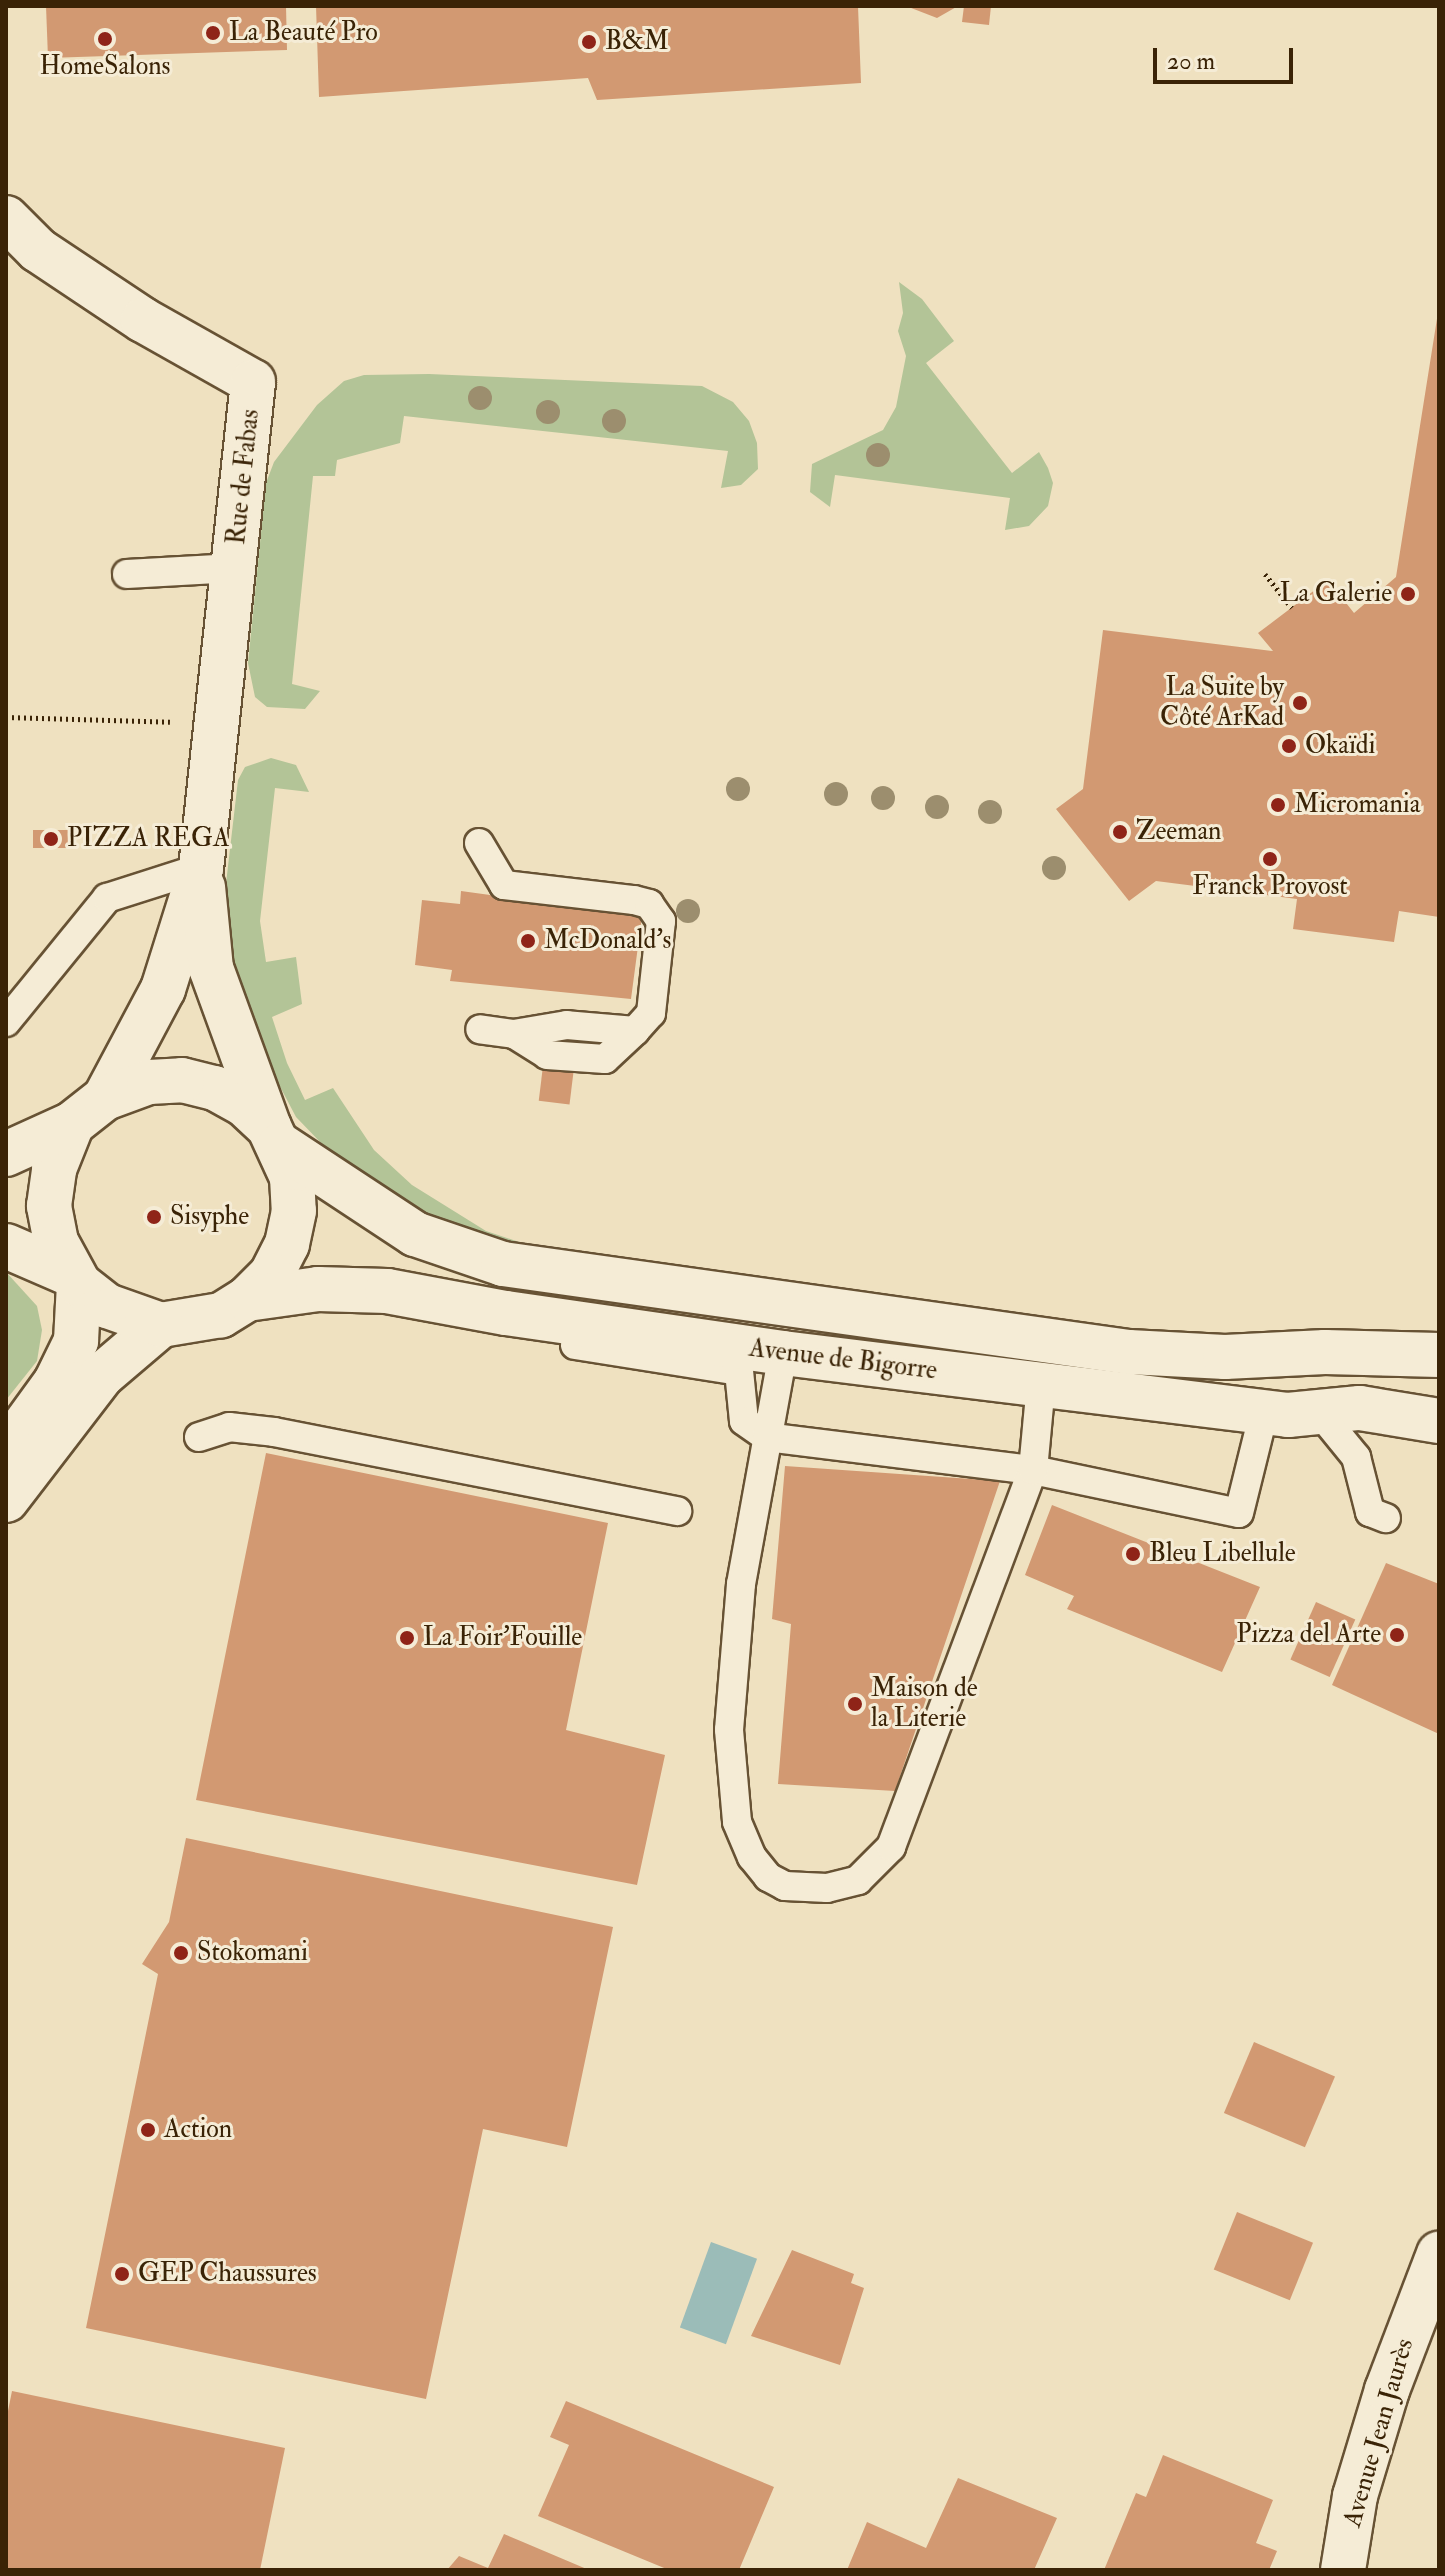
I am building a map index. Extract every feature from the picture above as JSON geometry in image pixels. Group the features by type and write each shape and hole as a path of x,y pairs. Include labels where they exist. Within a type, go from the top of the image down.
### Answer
{"main road":[{"name":"Rue de Fabas","path":"6,218 22,246 154,327 253,382 201,868 163,989 88,1111"},
{"name":"Rue de Fabas","path":"201,868 211,968 274,1136"},
{"path":"6,1154 149,1082 182,1080 215,1088 244,1104 274,1136 292,1177 294,1211 287,1244 271,1275 247,1299 221,1315 161,1325 107,1306 76,1280 6,1246"},
{"path":"6,1451 56,1382 76,1341 76,1280 56,1242 49,1206 54,1169 88,1111"},
{"name":"Avenue de Bigorre","path":"274,1136 415,1234 503,1264 1129,1352 1225,1357 1325,1352 1439,1355"},
{"name":"Avenue de Bigorre","path":"247,1299 318,1289 387,1291 506,1313 783,1353 1310,1415 1439,1421"},
{"path":"6,1500 101,1376 161,1325"},
{"path":"1310,1415 1396,1395 1439,1399"},
{"path":"1310,1415 1439,1442"},
{"name":"Avenue Jean Jaurès","path":"1343,2570 1355,2496 1387,2390 1439,2254"}],"lane":[{"path":"127,574 234,568"},
{"path":"479,843 504,885 649,904 661,921 651,1013 635,1031 567,1025 514,1034 480,1029"},
{"path":"6,1022 107,898 201,868"},
{"path":"506,1313 564,1343 739,1371 744,1421 767,1437 1033,1470 1239,1513 1310,1415 1356,1457 1370,1512 1386,1518"},
{"path":"783,1353 741,1584 729,1730 737,1822 752,1857 768,1877 785,1886 827,1888 858,1880 891,1847 1033,1470 1041,1384"},
{"path":"199,1437 229,1427 274,1432 677,1511"}],"path":[{"path":"1265,574 1292,608"},
{"path":"6,717 187,723"}],"green space":[{"path":"899,282 922,299 954,341 926,363 1012,473 1039,452 1048,468 1053,483 1048,506 1029,526 1005,530 1010,498 835,475 830,507 810,492 812,464 883,430 896,407 906,356 898,331 903,313"},
{"path":"429,374 702,386 733,402 749,421 757,443 758,469 741,485 721,488 728,451 404,416 400,443 337,460 335,476 313,476 292,684 320,691 305,709 267,707 255,697 248,663 266,483 274,462 317,405 344,381 364,375"},
{"path":"271,758 296,765 309,792 275,788 260,921 266,962 296,957 302,1004 272,1017 287,1063 305,1100 333,1088 374,1150 412,1185 486,1231 561,1256 463,1236 351,1174 296,1117 254,1037 239,997 222,918 238,780 245,767"},
{"path":"6,1272 37,1306 42,1330 37,1361 6,1400"}],"water":[{"path":"711,2242 757,2259 726,2344 680,2328"}],"building":[{"path":"46,6 286,6 287,50 48,58"},
{"name":"B&M","path":"316,6 858,6 861,83 597,100 588,78 319,97"},
{"path":"906,6 958,6 937,18"},
{"path":"964,6 991,6 989,25 962,22"},
{"name":"La Galerie","path":"1439,306 1439,917 1399,911 1394,942 1293,929 1297,899 1156,881 1129,901 1056,809 1083,789 1103,630 1273,651 1258,633 1328,580 1354,613 1396,577"},
{"name":"PIZZA REGA","path":"33,830 69,830 69,848 33,848"},
{"name":"McDonald's","path":"461,891 642,916 631,999 450,981 452,970 415,965 422,900 460,904"},
{"path":"543,1066 574,1070 570,1105 539,1101"},
{"name":"La Foir'Fouille","path":"266,1453 608,1523 566,1730 665,1755 637,1885 196,1800"},
{"name":"Maison de la Literie","path":"785,1466 1000,1481 895,1791 778,1784 791,1624 772,1619"},
{"path":"1052,1505 1260,1587 1222,1672 1067,1609 1074,1596 1025,1575"},
{"name":"Pizza del Arte","path":"1386,1563 1439,1584 1439,1734 1332,1685"},
{"path":"1316,1602 1355,1619 1330,1677 1290,1660"},
{"path":"186,1838 613,1927 567,2147 483,2129 426,2399 86,2328 158,1974 142,1964 169,1922"},
{"path":"1254,2042 1335,2076 1305,2147 1224,2113"},
{"path":"1237,2212 1313,2243 1290,2300 1214,2269"},
{"path":"792,2250 854,2274 851,2283 864,2288 840,2365 751,2336"},
{"path":"12,2391 285,2448 260,2570 6,2570 6,2421"},
{"path":"566,2401 774,2487 739,2570 669,2570 538,2516 569,2445 550,2437"},
{"path":"1163,2455 1273,2500 1256,2543 1277,2551 1269,2570 1104,2570 1136,2493 1146,2497"},
{"path":"958,2478 1057,2518 1034,2570 847,2570 867,2522 926,2548"},
{"path":"504,2534 589,2570 447,2570 459,2556 488,2568"}],"place":[{"name":"La Beauté Pro","path":"213,33"},
{"name":"HomeSalons","path":"105,39"},
{"name":"B&M","path":"589,42"},
{"name":"La Galerie","path":"1408,594"},
{"name":"La Suite by Côté ArKad","path":"1300,703"},
{"name":"Okaïdi","path":"1289,746"},
{"name":"Micromania","path":"1278,805"},
{"name":"Zeeman","path":"1120,832"},
{"name":"PIZZA REGA","path":"51,839"},
{"name":"Franck Provost","path":"1270,859"},
{"name":"McDonald's","path":"528,941"},
{"name":"Sisyphe","path":"154,1217"},
{"name":"Bleu Libellule","path":"1133,1554"},
{"name":"Pizza del Arte","path":"1397,1635"},
{"name":"La Foir'Fouille","path":"407,1638"},
{"name":"Maison de la Literie","path":"855,1704"},
{"name":"Stokomani","path":"181,1953"},
{"name":"Action","path":"148,2130"},
{"name":"GEP Chaussures","path":"122,2274"}]}
